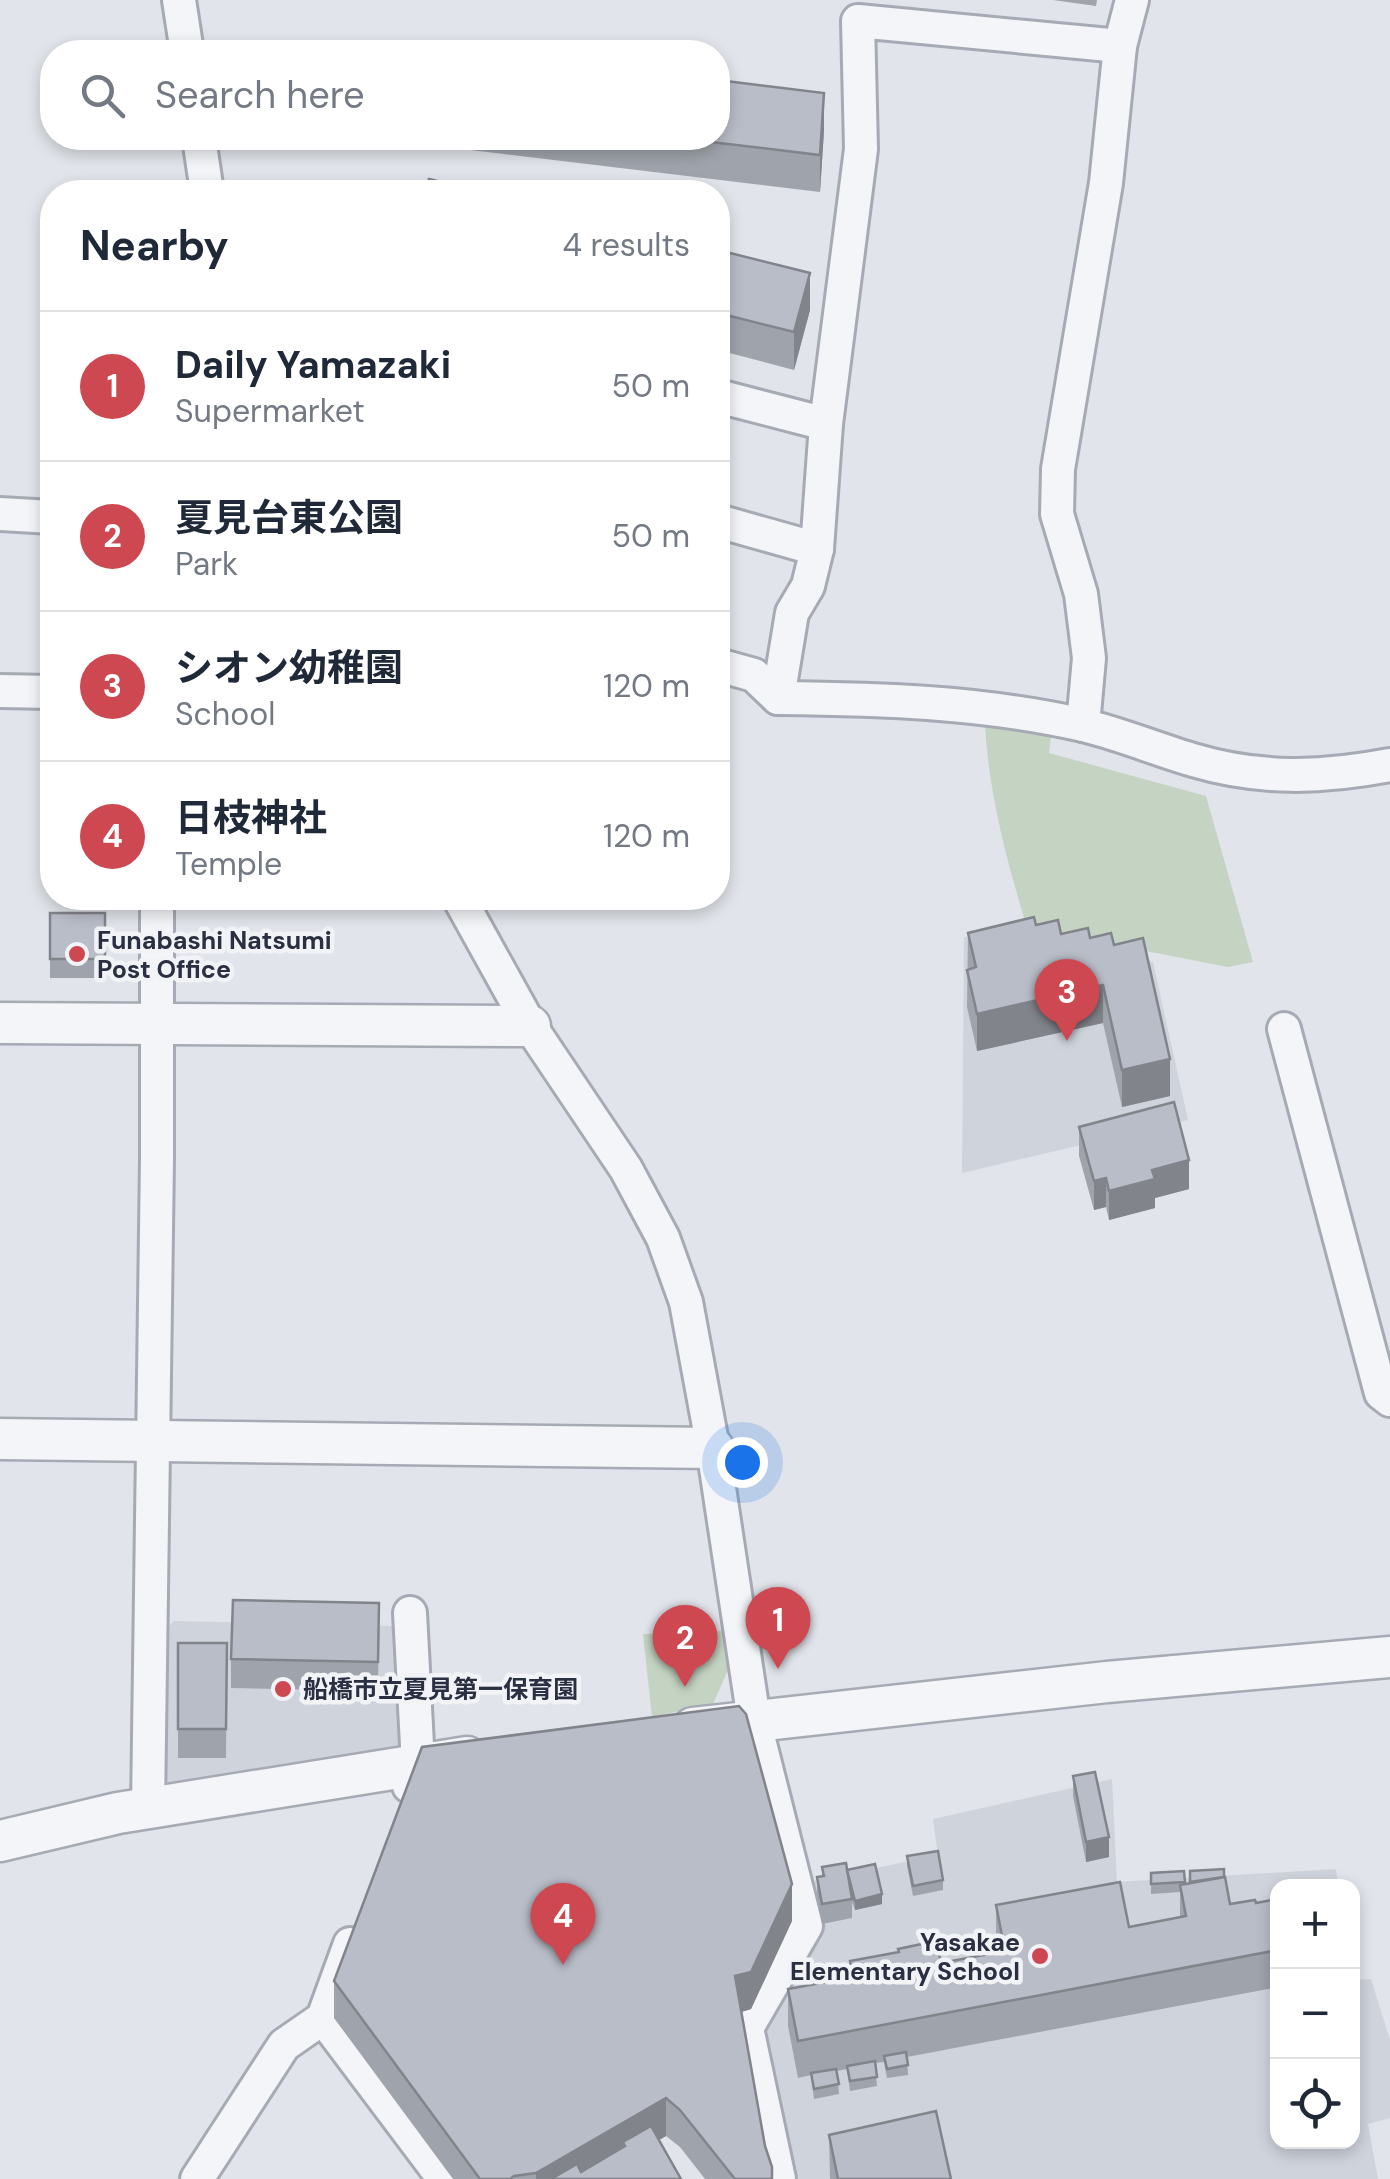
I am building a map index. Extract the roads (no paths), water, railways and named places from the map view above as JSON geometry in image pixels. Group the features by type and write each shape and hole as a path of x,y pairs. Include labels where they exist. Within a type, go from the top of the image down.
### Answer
{"street":[{"path":"180,0 186,40"},
{"path":"1083,726 1089,658 1081,594 1057,514 1058,469 1106,182 1120,46 1132,0"},
{"path":"778,698 792,613 808,586 817,549 826,424 861,149 858,21 1120,46"},
{"path":"201,150 205,180"},
{"path":"730,399 826,424"},
{"path":"0,514 40,517"},
{"path":"730,524 817,549"},
{"path":"730,668 754,676 778,698 936,702 1083,726 1197,762 1270,775 1336,776 1390,764"},
{"path":"0,691 40,692"},
{"path":"148,1808 157,910"},
{"path":"465,910 530,1026 626,1169 663,1238 686,1302 713,1448 754,1720 806,1926 747,2028 780,2179"},
{"path":"0,1023 530,1026"},
{"path":"1284,1030 1381,1393 1390,1400"},
{"path":"0,1439 154,1444 713,1448"},
{"path":"397,1818 418,1764 410,1612"},
{"path":"655,1733 1107,1682 1390,1657"},
{"path":"0,1840 148,1808 497,1754"},
{"path":"210,2173 284,2045 323,2018 364,1909"},
{"path":"323,2018 444,2179"}],"place":[{"name":"Funabashi Natsumi Post Office","path":"77,954"},
{"name":"シオン幼稚園","path":"1067,1041"},
{"name":"Daily Yamazaki","path":"778,1669"},
{"name":"夏見台東公園","path":"685,1687"},
{"name":"船橋市立夏見第一保育園","path":"283,1689"},
{"name":"Yasakae Elementary School","path":"1040,1956"},
{"name":"日枝神社","path":"563,1965"}]}
